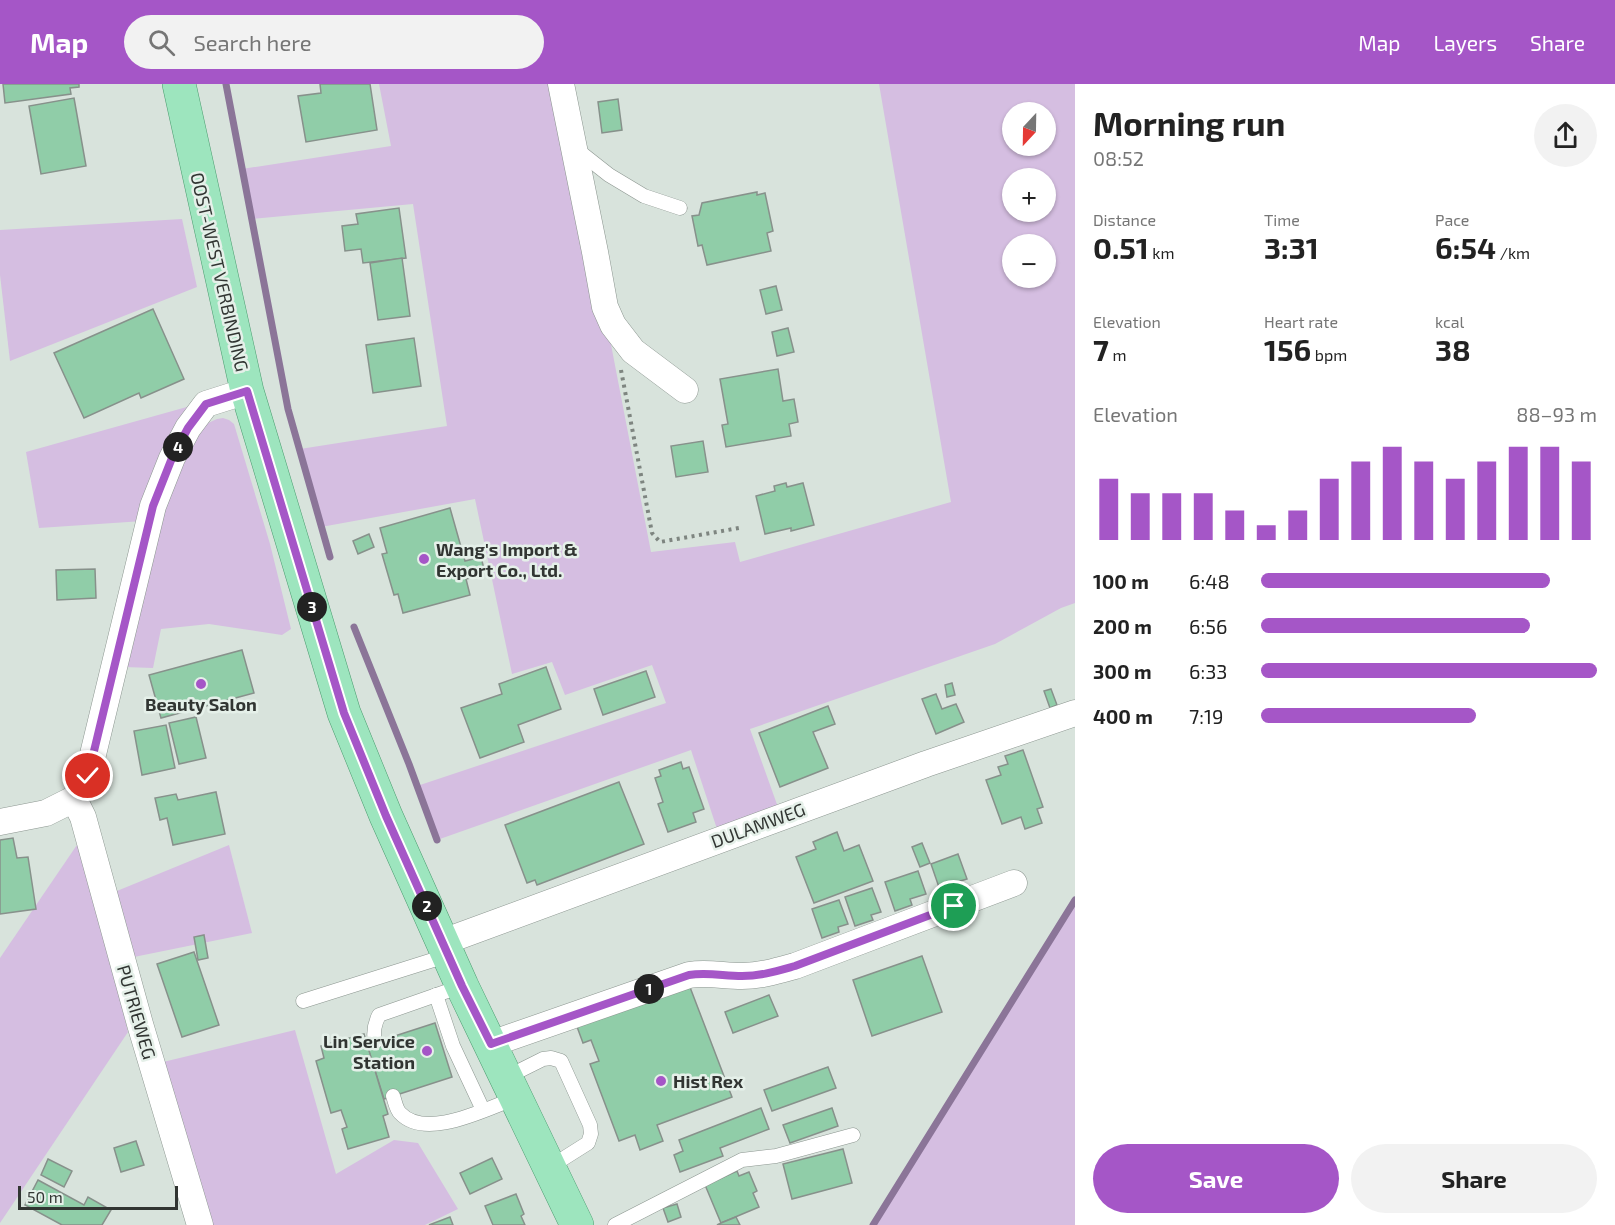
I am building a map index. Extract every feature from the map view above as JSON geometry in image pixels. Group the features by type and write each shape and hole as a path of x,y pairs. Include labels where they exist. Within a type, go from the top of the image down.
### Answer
{"main road":[{"name":"OOST-WEST VERBINDING","path":"179,84 247,391 344,713 386,816 446,948 449,991 491,1044 577,1225"}],"street":[{"path":"561,84 605,307 613,325 633,351 685,390"},
{"path":"0,822 46,813 74,799 88,776 153,506 172,458 188,428 206,404 247,391"},
{"name":"DULAMWEG","path":"446,948 926,764 1075,713"},
{"name":"PUTRIEWEG","path":"74,799 83,817 140,1024 200,1225"},
{"path":"491,1044 689,975 701,973 742,976 770,974 1014,883"}],"lane":[{"path":"574,148 609,175 644,196 680,208"},
{"path":"303,1001 446,948"},
{"path":"375,1042 373,1034 379,1016 449,991 453,1046 483,1110"},
{"path":"393,1096 399,1112 414,1123 439,1124 483,1110 543,1059 551,1058 561,1061 590,1125 591,1134 588,1143 550,1167"},
{"path":"615,1225 742,1160 776,1156 853,1135"}],"path":[{"path":"613,325 652,533 660,542 739,528"}],"shaded area":[{"path":"379,84 556,84 608,329 651,552 735,542 740,562 951,502 879,84 1075,84 1075,603 1061,608 995,644 750,729 779,810 718,832 691,750 437,840 417,786 666,703 652,665 565,695 552,662 512,674 475,499 321,527 300,449 447,426 413,204 252,219 242,169 391,146"},
{"path":"182,219 197,287 10,361 0,275 0,230"},
{"path":"201,403 143,521 39,528 26,452"},
{"path":"223,418 234,424 270,544 291,629 282,635 209,624 161,629 153,668 124,667 161,507 193,438 208,423"},
{"path":"81,839 128,1032 0,1223 0,958"},
{"path":"229,845 252,933 129,958 112,893"},
{"path":"1075,900 1075,1225 873,1225"},
{"path":"295,1030 336,1174 394,1140 418,1143 458,1209 425,1225 209,1225 159,1063"}],"building":[{"path":"3,84 79,84 79,87 70,88 71,94 5,103"},
{"path":"320,84 370,84 377,130 306,142 298,96 321,93"},
{"path":"74,98 86,166 41,174 29,106"},
{"path":"618,99 622,130 602,133 598,102"},
{"path":"757,192 757,195 765,193 773,231 767,233 771,251 707,265 702,245 698,246 692,216 699,215 702,203"},
{"path":"399,208 406,258 363,263 361,249 345,251 342,226 358,224 356,214"},
{"path":"402,258 410,316 378,320 370,263"},
{"path":"776,286 782,310 766,314 760,290"},
{"path":"153,309 184,379 141,398 139,393 84,418 54,353"},
{"path":"788,328 794,352 777,356 772,332"},
{"path":"414,338 421,386 373,393 366,345"},
{"path":"778,369 783,401 794,399 798,422 789,424 791,436 726,447 722,425 728,424 720,379"},
{"path":"703,441 708,472 676,477 671,446"},
{"path":"786,483 787,487 803,483 814,525 765,534 756,496 775,491 774,486"},
{"name":"Wang's Import & Export Co., Ltd.","path":"450,508 465,561 481,557 484,569 470,573 471,578 466,579 470,595 403,613 398,594 394,595 382,554 387,553 380,528"},
{"path":"369,534 374,547 358,554 353,541"},
{"path":"95,569 96,598 57,600 56,570"},
{"name":"Beauty Salon","path":"242,650 254,693 161,718 149,675"},
{"path":"546,667 561,709 518,725 524,742 480,758 461,708 502,694 499,684"},
{"path":"646,671 655,697 603,715 594,689"},
{"path":"952,683 955,695 947,697 945,685"},
{"path":"1051,689 1057,705 1050,708 1044,691"},
{"path":"936,694 942,709 956,704 964,722 936,734 922,699"},
{"path":"828,706 835,724 813,732 828,768 780,787 759,733"},
{"path":"196,717 206,758 179,764 169,723"},
{"path":"166,725 175,768 142,775 134,731"},
{"path":"1023,750 1043,807 1037,809 1042,823 1025,829 1021,817 1002,824 986,780 1001,775 998,767 1008,764 1005,756"},
{"path":"681,762 683,769 689,767 704,809 693,813 696,822 668,832 658,804 663,802 655,778 661,776 659,770"},
{"path":"619,782 644,844 537,885 535,880 527,883 505,825"},
{"path":"216,792 225,834 173,845 167,818 160,820 155,798 176,794 178,800"},
{"path":"837,832 844,851 859,845 873,881 814,903 796,857 816,849 813,842"},
{"path":"13,838 17,858 28,857 36,909 0,914 0,840"},
{"path":"922,843 930,863 920,867 912,847"},
{"path":"958,854 967,879 957,882 959,887 941,893 931,864"},
{"path":"918,871 926,894 910,899 912,905 895,911 885,882"},
{"path":"872,888 881,912 871,915 873,920 855,926 845,897"},
{"path":"839,900 848,924 838,927 839,932 822,938 812,909"},
{"path":"204,935 208,958 198,960 194,937"},
{"path":"194,952 219,1025 182,1037 157,964"},
{"path":"922,956 942,1012 872,1036 853,980"},
{"name":"Hist Rex","path":"688,982 732,1097 657,1125 663,1141 640,1150 635,1135 619,1141 590,1064 599,1061 591,1040 583,1043 576,1024"},
{"path":"769,995 778,1016 733,1033 725,1012"},
{"path":"435,1023 452,1077 384,1099 367,1045"},
{"path":"364,1034 388,1114 383,1116 389,1137 348,1149 342,1129 347,1127 341,1110 331,1113 316,1061 324,1058 321,1046"},
{"path":"828,1067 836,1088 772,1111 764,1090"},
{"path":"761,1108 769,1129 720,1148 723,1156 680,1172 674,1155 683,1151 679,1140"},
{"path":"832,1108 838,1126 790,1143 783,1125"},
{"path":"136,1141 144,1165 121,1172 114,1148"},
{"path":"843,1149 852,1183 792,1199 783,1164"},
{"path":"492,1158 502,1179 470,1194 460,1173"},
{"path":"48,1159 72,1171 64,1187 41,1175"},
{"path":"737,1171 739,1176 749,1172 757,1191 753,1193 759,1207 721,1223 705,1185"},
{"path":"38,1180 84,1205 88,1197 111,1210 102,1225 62,1225 25,1205"},
{"path":"516,1194 524,1214 521,1216 525,1225 493,1225 485,1206"},
{"path":"677,1204 681,1217 668,1222 663,1208"},
{"path":"450,1217 453,1225 429,1225"},
{"path":"736,1217 740,1225 717,1225 721,1223"}],"waterway":[{"path":"226,84 288,409 330,557"},
{"path":"354,627 437,840"},
{"path":"873,1225 1075,900"}],"place":[{"name":"Wang's Import & Export Co., Ltd.","path":"424,559"},
{"name":"Beauty Salon","path":"201,684"},
{"name":"Lin Service Station","path":"427,1051"},
{"name":"Hist Rex","path":"661,1081"}],"route":[{"path":"88,776 153,506 172,458 188,428 206,404 247,391 344,713 386,816 462,986 491,1044 689,975 701,973 742,976 770,974 954,906"}]}
